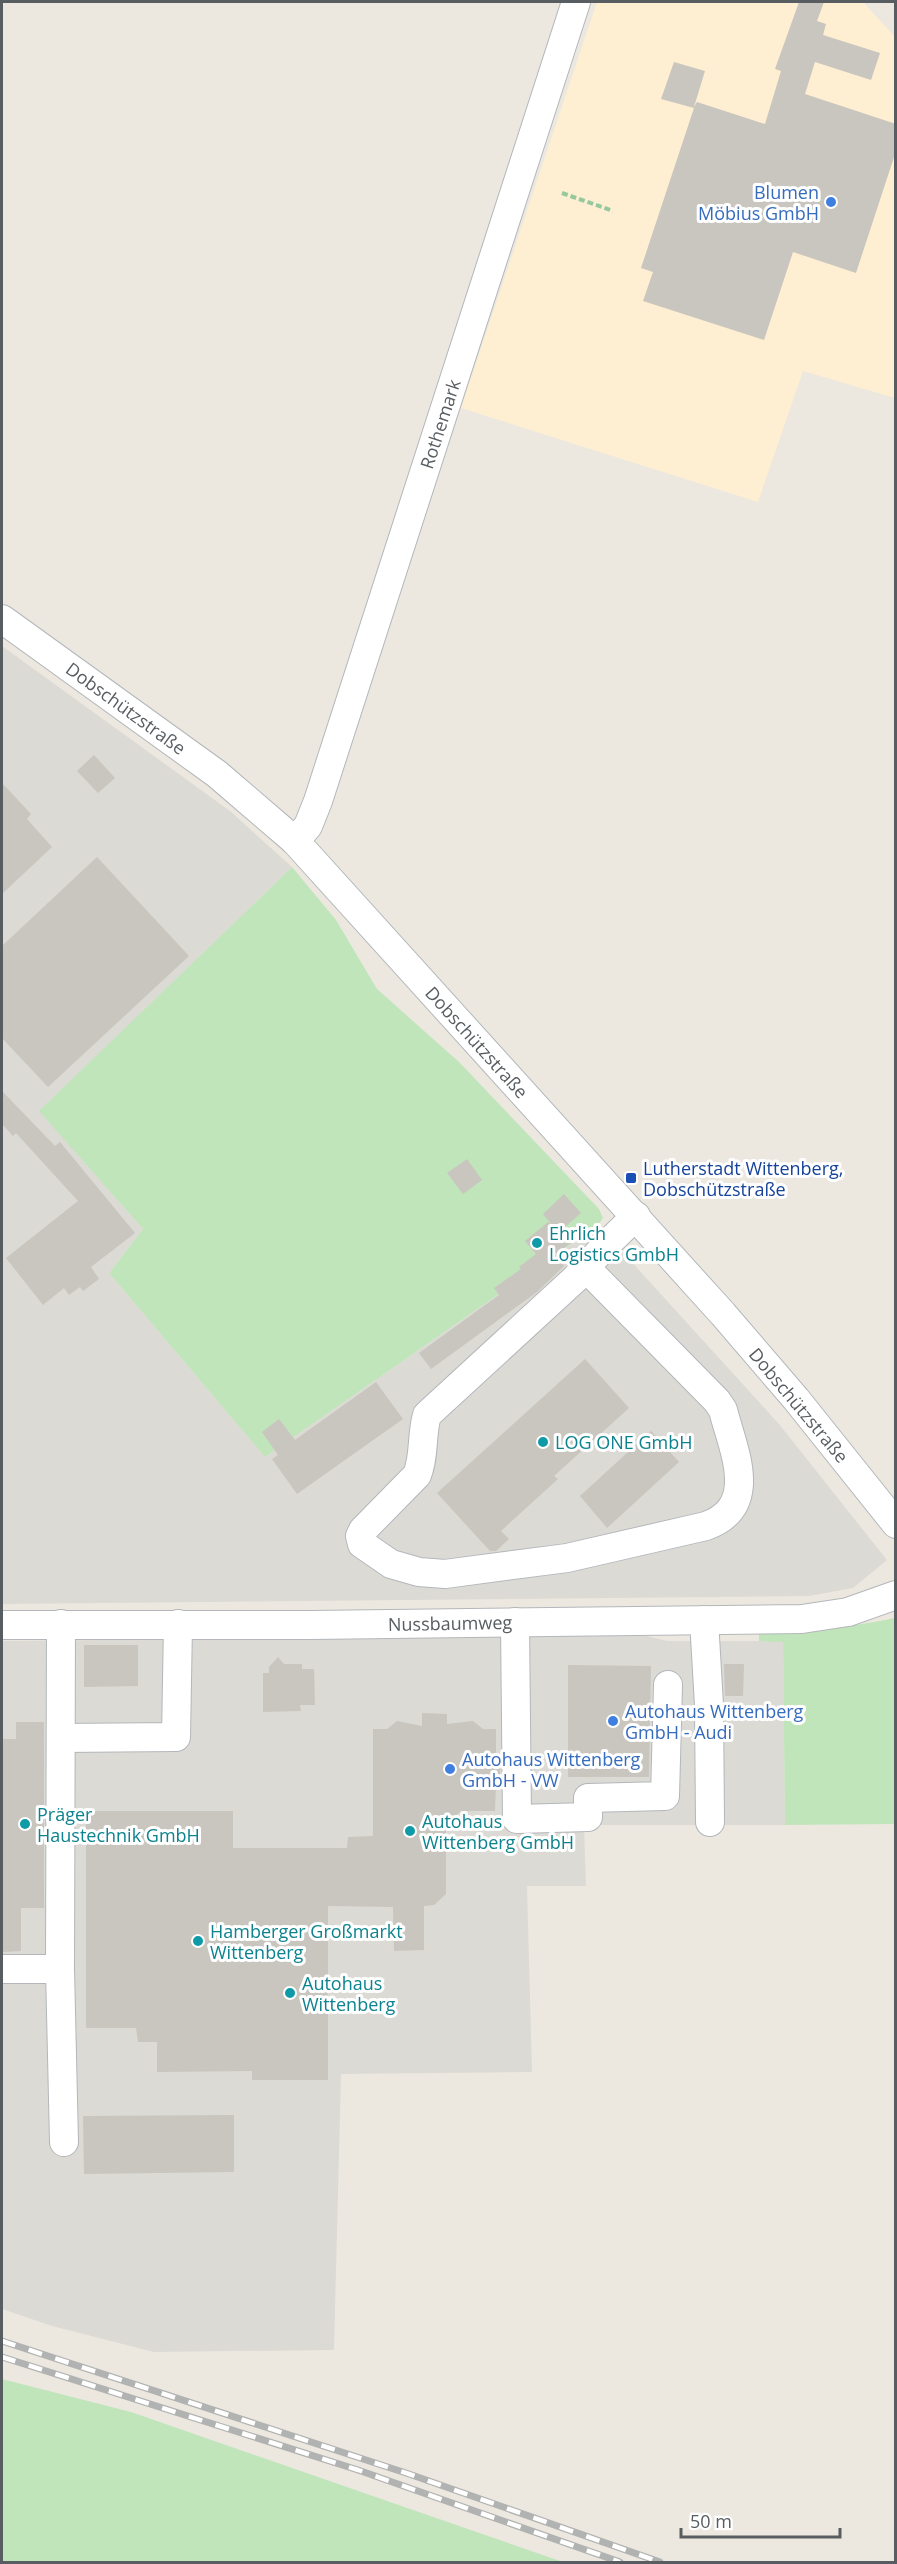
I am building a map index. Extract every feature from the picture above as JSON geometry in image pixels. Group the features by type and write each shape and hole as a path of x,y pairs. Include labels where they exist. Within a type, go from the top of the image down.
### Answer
{"street":[{"name":"Rothemark","path":"294,841 308,826 318,801 576,2"},
{"name":"Dobschützstraße","path":"2,619 217,774 294,841 636,1216 796,1399 896,1524"},
{"path":"586,1268 717,1401 723,1410 739,1473 740,1486 734,1506 724,1517 706,1526 567,1558 445,1574 410,1570 391,1564 371,1552 362,1544 360,1536 363,1530 417,1475 420,1467 422,1434 427,1415 586,1268 636,1216"},
{"name":"Nussbaumweg","path":"2,1625 704,1620 828,1616 869,1606 896,1595"},
{"path":"704,1620 710,1822"},
{"path":"516,1622 517,1819 588,1817 588,1798 665,1796 668,1685"},
{"path":"61,1624 60,1969 64,2142"},
{"path":"61,1738 176,1737 178,1624"},
{"path":"665,1734 709,1735"},
{"path":"2,1969 60,1969"}],"path":[{"path":"562,193 613,211"}],"shaded area":[{"path":"597,2 863,2 895,37 895,398 803,371 758,502 461,408"},
{"path":"2,646 230,811 292,867 40,1111 143,1229 109,1273 265,1457 598,1225 779,1424 887,1560 853,1588 809,1596 2,1604"},
{"path":"643,1635 667,1641 783,1641 785,1825 584,1825 586,1886 527,1886 532,2072 341,2074 334,2350 154,2352 52,2326 2,2309 2,1641"}],"green space":[{"path":"292,867 336,920 377,989 459,1062 599,1209 603,1218 598,1225 265,1457 109,1273 143,1229 39,1111"},
{"path":"895,1618 895,1824 785,1825 783,1642 759,1641 759,1633 827,1629"},
{"path":"2,2379 131,2412 563,2562 2,2562"}],"building":[{"path":"799,2 824,2 817,21 826,24 823,35 880,53 871,80 815,62 805,94 896,124 896,151 856,273 793,252 764,340 643,301 653,272 641,268 694,108 661,99 674,62 705,71 694,107 697,102 765,124 781,71 775,69"},
{"path":"94,755 115,778 98,793 77,771"},
{"path":"2,783 31,814 27,819 52,847 2,894"},
{"path":"97,857 189,956 48,1087 2,1038 2,946"},
{"path":"2,1091 55,1146 60,1142 135,1233 91,1267 99,1279 83,1291 80,1287 69,1295 64,1288 43,1305 6,1258 78,1201 16,1133 13,1136 2,1124"},
{"path":"467,1159 482,1180 463,1194 447,1173"},
{"path":"564,1194 581,1213 559,1232 571,1243 555,1254 564,1266 537,1292 431,1369 419,1353 499,1295 494,1288 521,1269 519,1267 536,1254 525,1241 548,1222 552,1225 543,1214"},
{"name":"LOG ONE GmbH","path":"585,1359 629,1408 554,1476 558,1479 501,1531 509,1539 496,1551 490,1551 437,1493"},
{"path":"376,1382 403,1419 297,1494 272,1459 278,1455 262,1432 279,1419 295,1440"},
{"name":"LOG ONE GmbH","path":"651,1431 679,1462 607,1528 580,1496"},
{"path":"84,1645 138,1645 138,1686 84,1687"},
{"path":"278,1657 284,1664 302,1664 302,1669 314,1669 315,1705 300,1705 301,1711 263,1712 263,1673 269,1673 269,1667"},
{"path":"724,1664 744,1664 743,1696 725,1696"},
{"path":"568,1665 651,1666 649,1777 568,1777"},
{"path":"422,1713 447,1714 447,1724 473,1721 483,1729 496,1729 496,1759 500,1762 500,1778 496,1783 495,1811 461,1811 446,1825 446,1894 434,1905 424,1906 424,1950 394,1951 393,1907 328,1906 328,2080 252,2080 252,2071 157,2072 157,2042 138,2042 136,2028 86,2028 86,1811 233,1811 233,1848 347,1848 348,1837 373,1836 373,1729 387,1729 397,1721 422,1726"},
{"name":"Präger Haustechnik GmbH","path":"16,1722 44,1722 44,1908 21,1908 21,1951 2,1952 2,1739 16,1739"},
{"path":"234,2115 234,2172 84,2174 83,2116"}],"railway":[{"path":"2,2341 409,2474 660,2562"},
{"path":"2,2357 358,2470 620,2562"}],"place":[{"name":"Blumen Möbius GmbH","path":"831,202"},
{"name":"Lutherstadt Wittenberg, Dobschützstraße","path":"631,1178"},
{"name":"Ehrlich Logistics GmbH","path":"537,1243"},
{"name":"LOG ONE GmbH","path":"543,1442"},
{"name":"Autohaus Wittenberg GmbH - Audi","path":"613,1721"},
{"name":"Autohaus Wittenberg GmbH - VW","path":"450,1769"},
{"name":"Präger Haustechnik GmbH","path":"25,1824"},
{"name":"Autohaus Wittenberg GmbH","path":"410,1831"},
{"name":"Hamberger Großmarkt Wittenberg","path":"198,1941"},
{"name":"Autohaus Wittenberg","path":"290,1993"}]}
